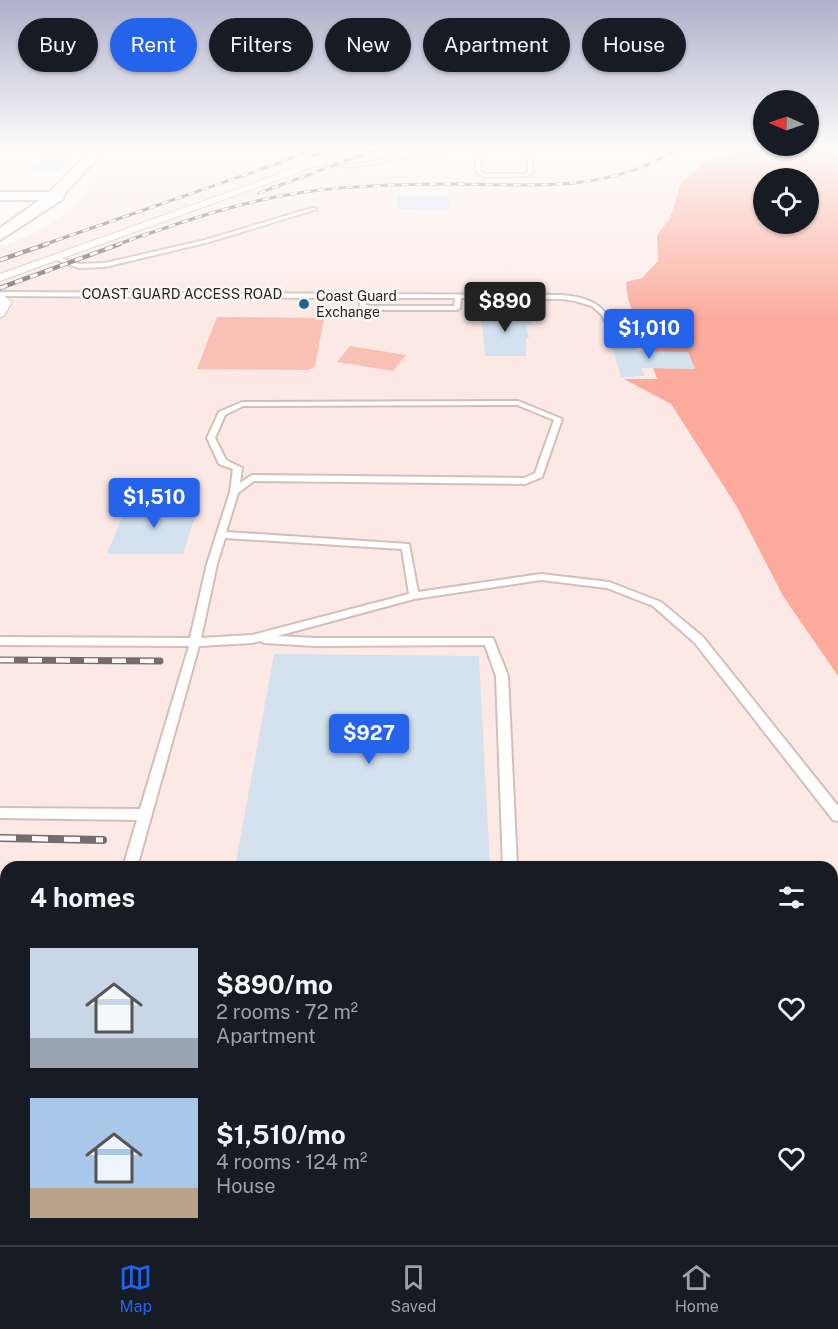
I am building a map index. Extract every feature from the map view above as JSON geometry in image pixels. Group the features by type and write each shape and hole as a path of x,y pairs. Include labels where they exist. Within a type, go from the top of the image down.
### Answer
{"main road":[{"path":"0,235 30,218 45,206"}],"street":[{"path":"0,278 199,206"},
{"path":"0,296 6,302 0,313"}],"lane":[{"path":"54,258 79,266 105,265 207,241 314,209"},
{"path":"363,295 362,305 368,308 457,308 458,296"},
{"name":"COAST GUARD ACCESS ROAD","path":"0,296 363,295 579,299 593,304 604,312 607,320"},
{"path":"132,861 195,642 234,492 238,468 222,462 211,438 222,414 242,404 518,403 558,419 539,475 525,481 252,478 234,492"},
{"path":"221,535 406,546 414,596"},
{"path":"252,639 414,596 541,577 609,585 657,604 699,640 838,816"},
{"path":"0,641 195,642 252,639 315,642 489,641 502,676 510,861"},
{"path":"0,813 145,815"}],"shaded area":[{"path":"75,206 673,206 670,218 657,235 658,260 642,278 626,282 628,299 657,379 625,379 671,404 737,507 783,596 838,676 838,861 0,861 0,246 29,236"},
{"path":"674,206 753,206 753,234 819,234 819,206 838,206 838,676 783,596 737,507 671,404 624,379 657,379 628,299 626,282 642,278 658,261 657,235 670,218"},
{"path":"217,317 324,318 315,367 308,370 197,369"},
{"path":"350,346 406,355 393,371 337,362"}],"building":[{"path":"396,206 449,206 449,210 396,209"},
{"path":"481,311 529,311 532,325 526,325 529,338 526,338 526,356 485,356"},
{"path":"636,345 637,351 688,352 695,369 642,368 644,376 621,377 612,346"},
{"path":"128,503 199,504 183,554 107,554"},
{"path":"274,654 479,656 490,861 236,861"}],"railway":[{"path":"43,245 155,206"},
{"path":"142,236 237,206"},
{"path":"116,245 149,233"},
{"path":"0,260 47,244"},
{"path":"0,288 120,244"},
{"path":"0,660 160,661"},
{"path":"0,838 103,840"}],"place":[{"name":"Coast Guard Exchange","path":"304,304"}]}
